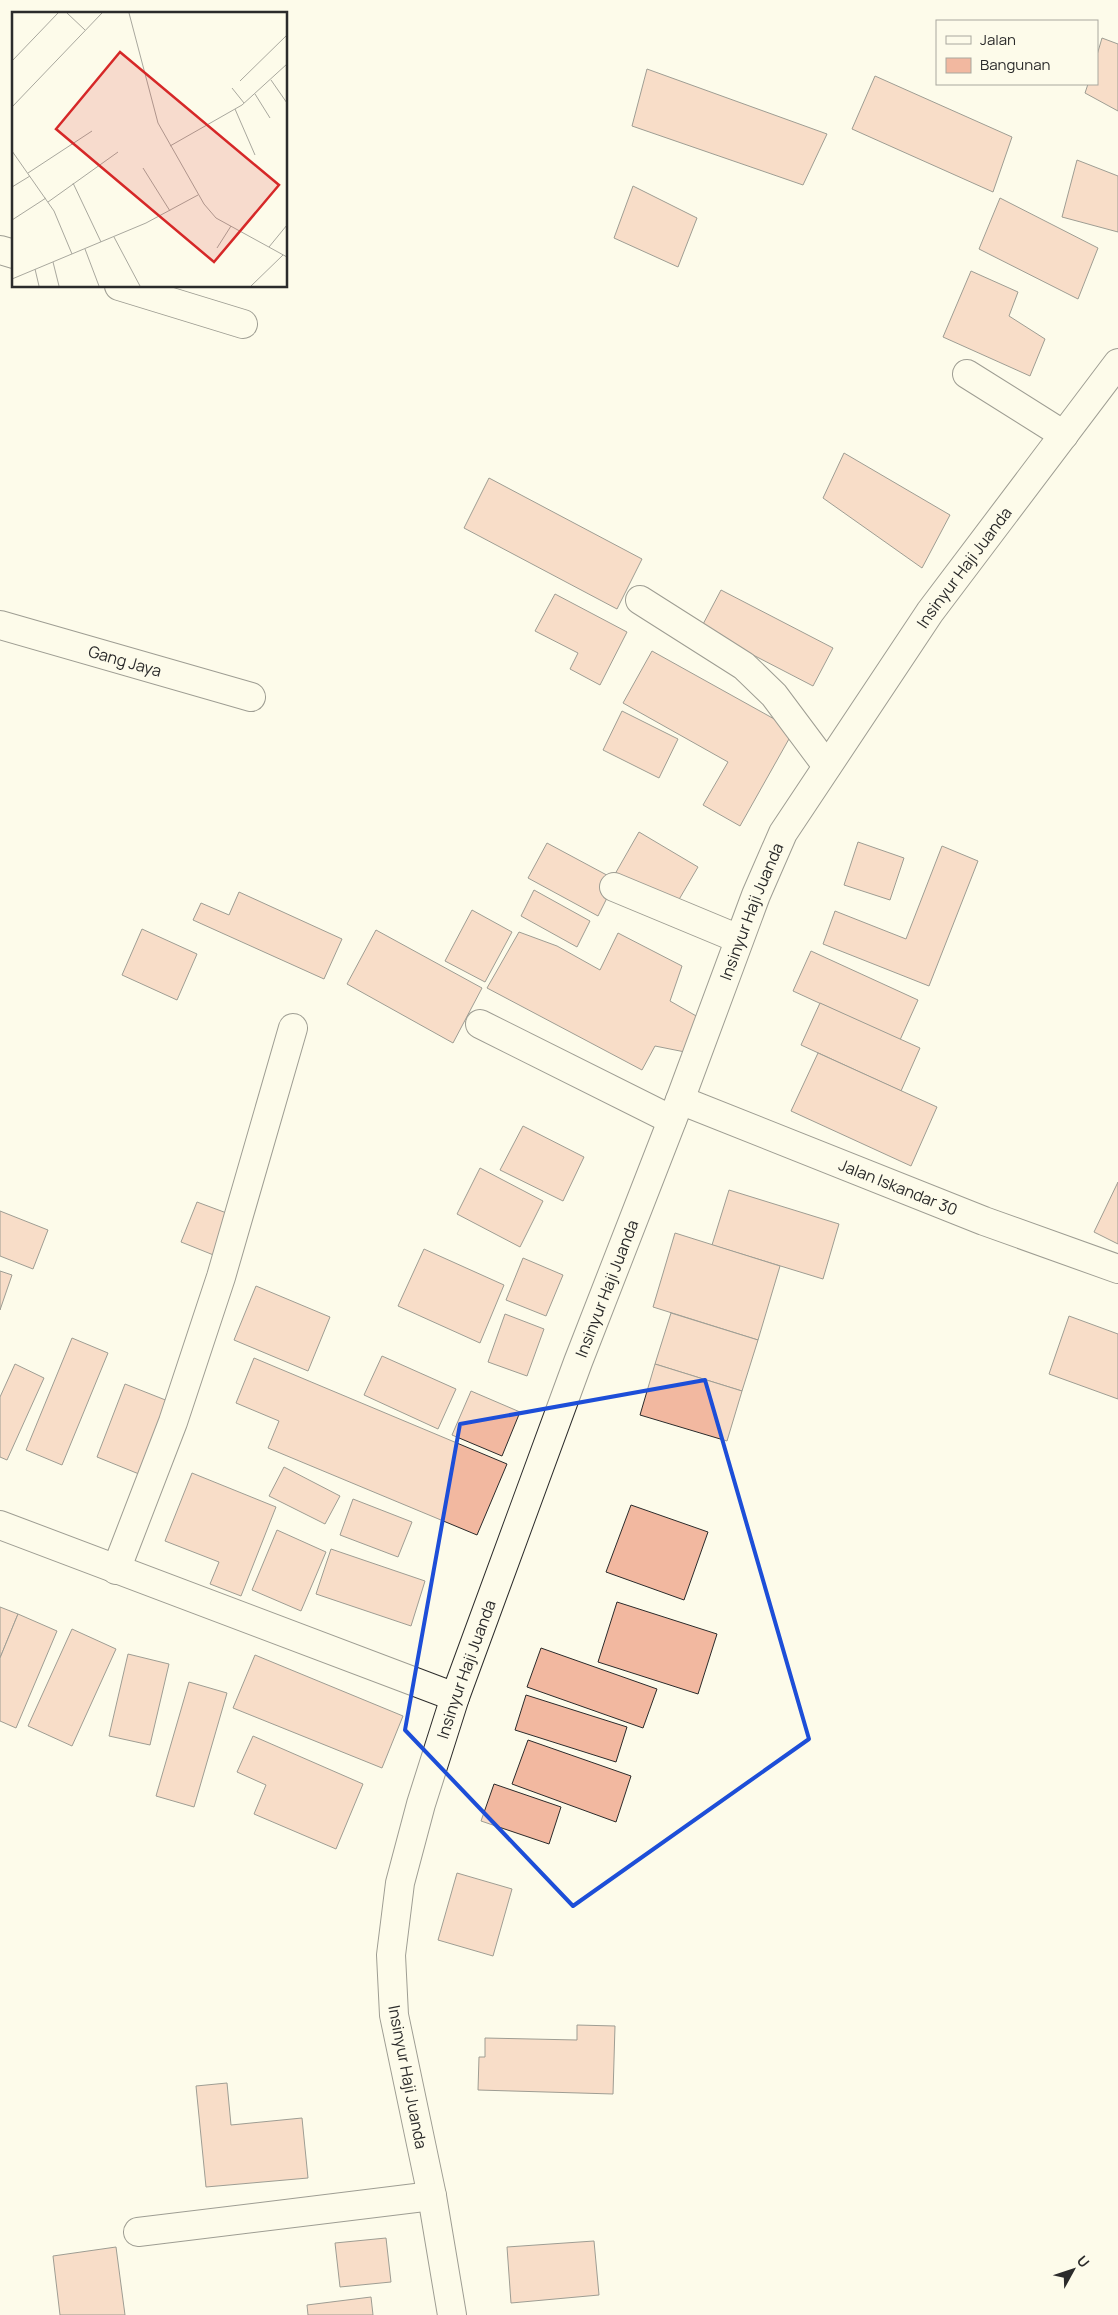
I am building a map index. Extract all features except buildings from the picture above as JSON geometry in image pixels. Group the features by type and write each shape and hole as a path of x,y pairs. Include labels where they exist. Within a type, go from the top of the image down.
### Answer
{"street":[{"path":"126,288 243,324"},
{"name":"Insinyur Haji Juanda","path":"452,2315 432,2196 394,2015 391,1955 400,1883 421,1804 455,1696 574,1371 676,1110 756,894 783,834 930,612 1118,363"},
{"path":"967,374 1064,435"},
{"path":"640,600 744,666 774,694 827,766"},
{"name":"Gang Jaya","path":"0,625 251,697"},
{"path":"614,887 740,939"},
{"name":"Jalan Iskandar 30","path":"480,1024 676,1110 1118,1268"},
{"path":"116,1570 173,1422 218,1286 293,1028"},
{"path":"0,1525 455,1696"},
{"path":"138,2232 432,2196"}],"highlighted area":[{"path":"705,1380 809,1739 573,1906 405,1730 460,1424"}]}
